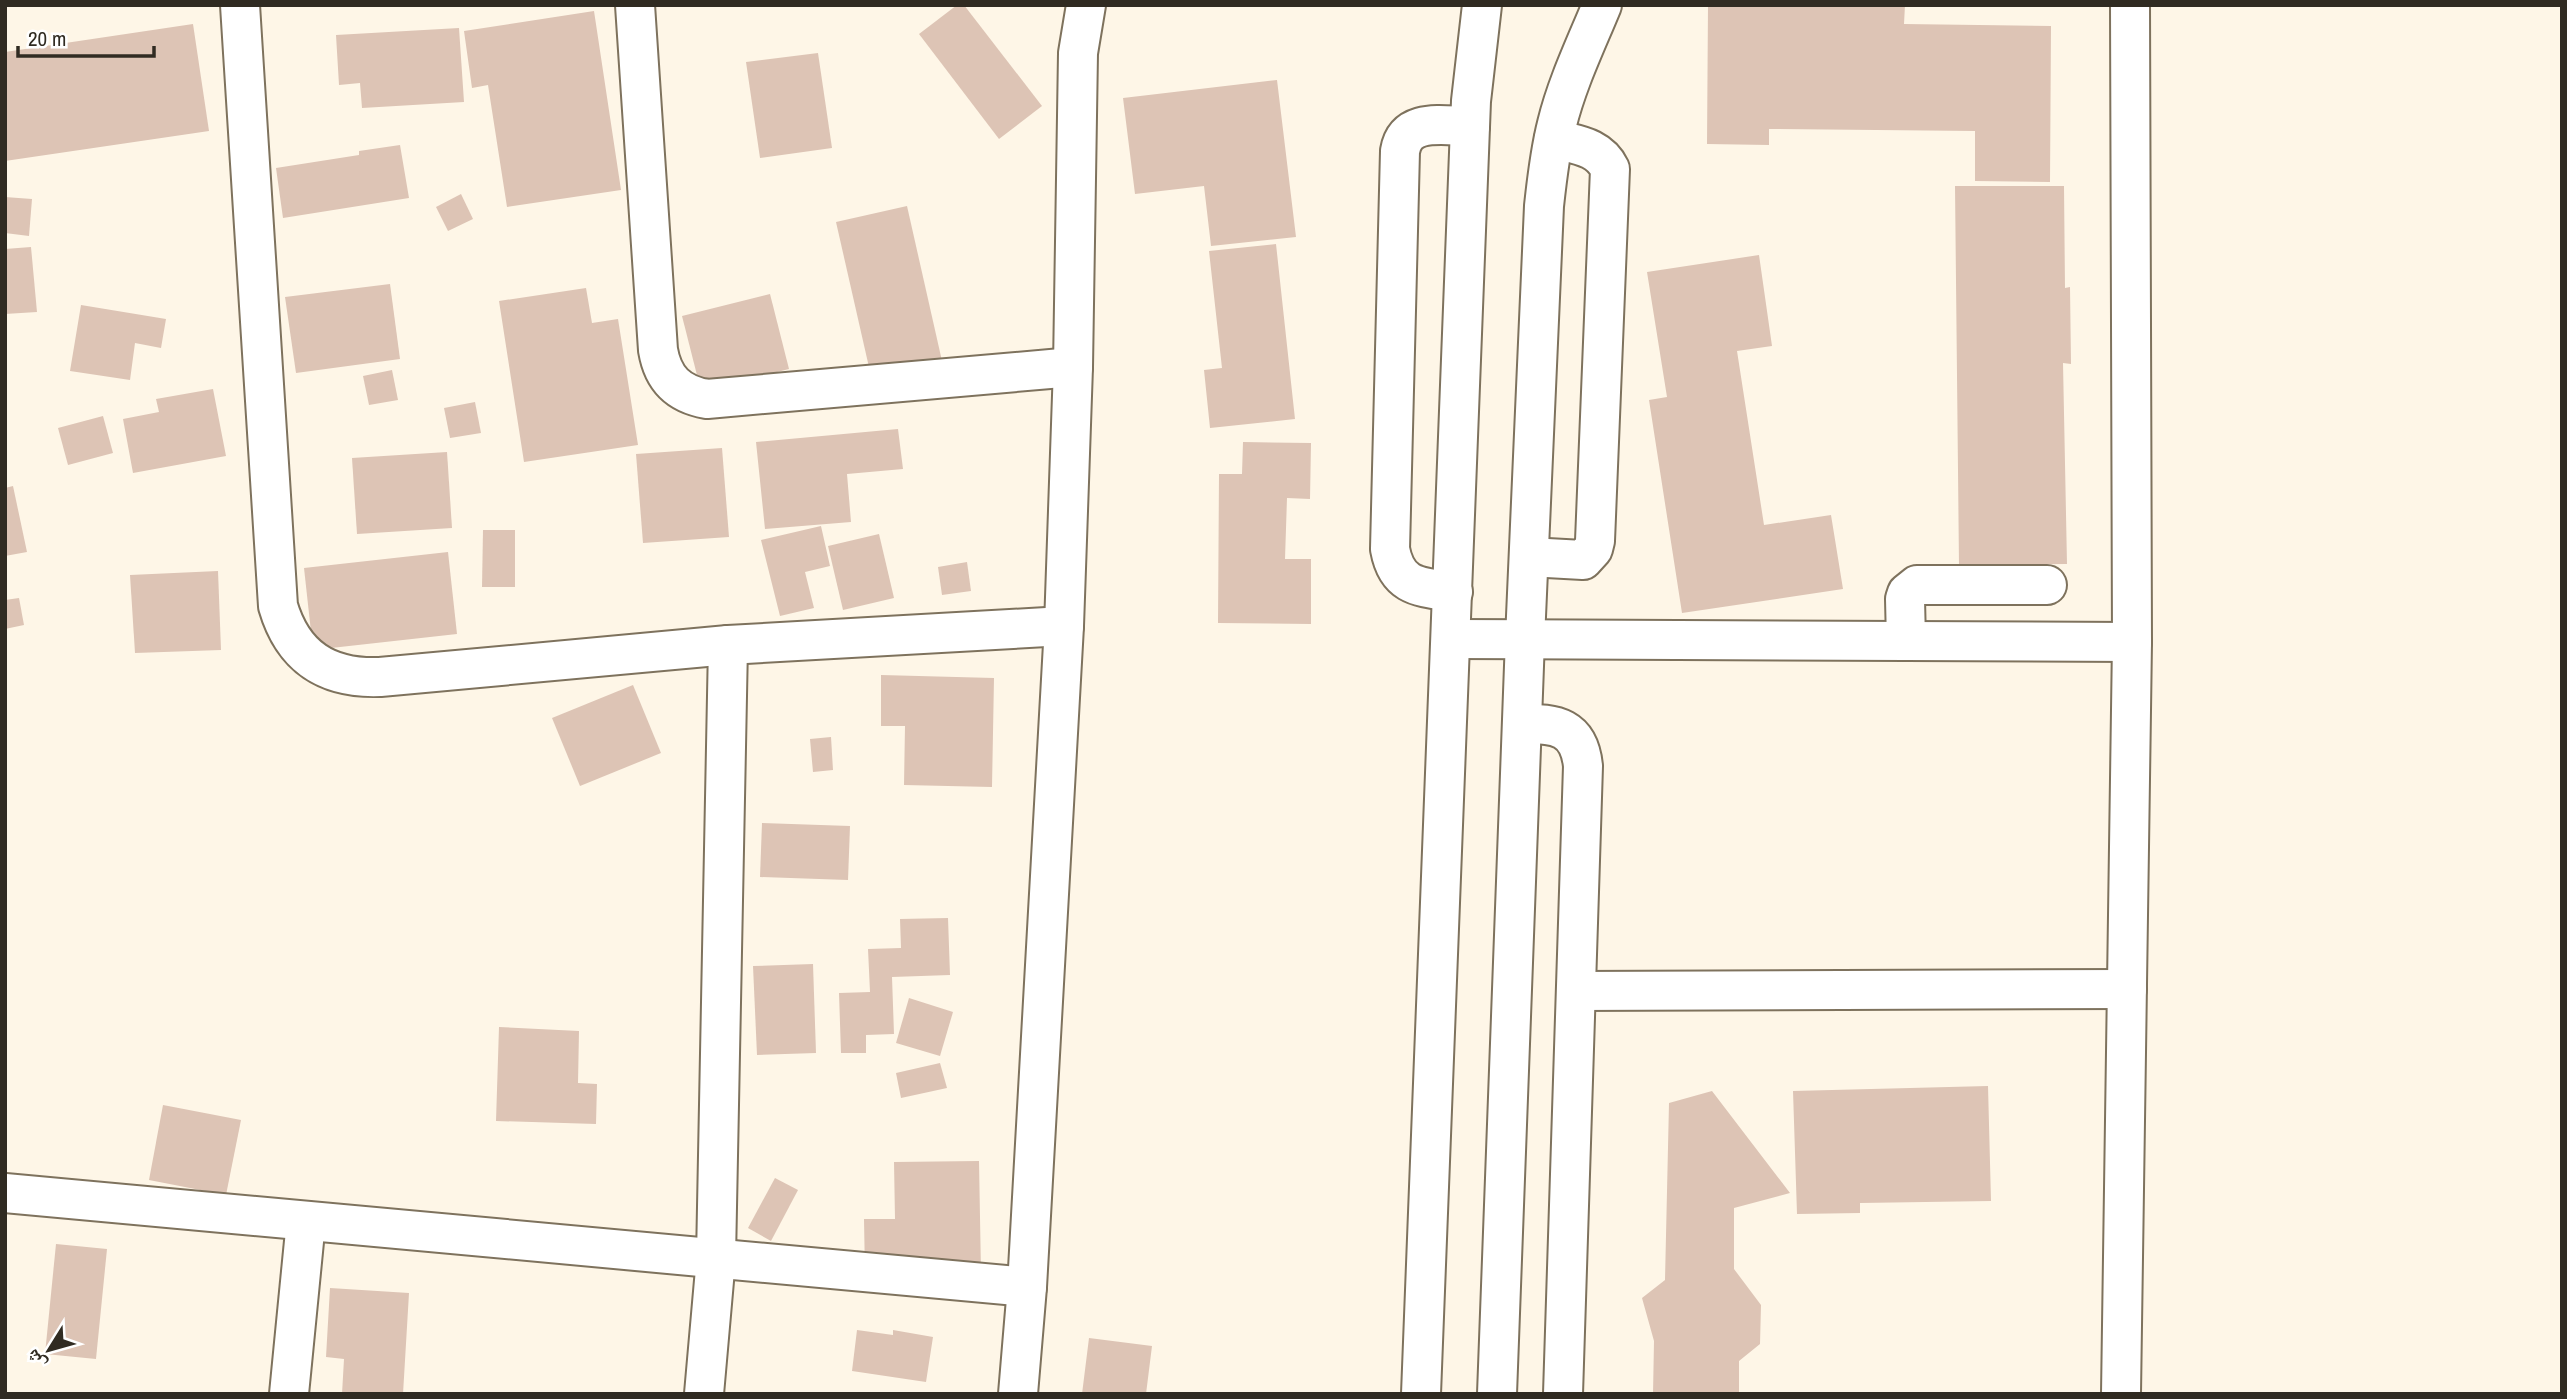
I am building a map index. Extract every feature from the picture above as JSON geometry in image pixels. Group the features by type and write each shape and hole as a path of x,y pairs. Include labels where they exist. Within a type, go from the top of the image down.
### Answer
{"street":[{"path":"240,5 278,606 284,625 307,656 341,675 361,678 728,645 1064,626"},
{"path":"635,5 658,350 660,365 667,378 678,389 691,396 707,398 1073,367"},
{"path":"1018,1394 1027,1287 1064,626 1073,367 1078,53 1086,5"},
{"path":"1421,1394 1470,127 1473,71 1482,5"},
{"path":"1497,1394 1544,206 1554,139 1569,86 1602,5"},
{"path":"2121,1394 2132,642 2130,5"},
{"path":"1453,592 1422,588 1409,583 1399,574 1392,562 1390,549 1400,151 1407,134 1414,128 1423,125 1470,127"},
{"path":"1529,557 1583,560 1593,549 1595,541 1610,169 1598,152 1554,139"},
{"path":"1906,641 1905,599 1907,593 1917,586 2047,585"},
{"path":"1451,639 2132,642"},
{"path":"704,1394 716,1258 728,645"},
{"path":"1522,724 1555,725 1576,741 1581,753 1563,1394"},
{"path":"1576,991 2127,989"},
{"path":"5,1193 1027,1287"},
{"path":"289,1394 306,1221"}],"building":[{"path":"957,5 964,5 1042,106 999,139 919,34"},
{"path":"1708,5 1905,5 1904,24 2051,26 2050,182 1975,181 1975,131 1769,129 1769,145 1707,144"},
{"path":"594,11 621,190 507,207 488,85 472,88 464,31"},
{"path":"193,24 209,131 5,161 5,52"},
{"path":"459,28 464,102 362,108 360,83 339,85 336,35"},
{"path":"818,53 832,148 760,158 746,62"},
{"path":"1277,80 1296,237 1211,246 1204,186 1135,194 1123,98"},
{"path":"400,145 409,198 283,218 276,168 359,155 359,151"},
{"path":"1955,186 2064,186 2065,288 2070,287 2071,364 2063,363 2067,564 1959,565"},
{"path":"461,194 473,219 448,231 436,207"},
{"path":"5,197 32,199 29,236 5,233"},
{"path":"907,206 942,361 871,376 836,222"},
{"path":"1276,244 1295,419 1210,428 1204,370 1222,368 1209,251"},
{"path":"31,247 37,312 5,314 5,249"},
{"path":"1759,255 1772,346 1737,351 1764,525 1831,515 1843,589 1682,613 1649,400 1667,397 1647,272"},
{"path":"390,284 400,359 296,373 285,297"},
{"path":"586,288 592,323 618,319 638,445 524,462 499,301"},
{"path":"770,294 789,369 701,391 682,316"},
{"path":"81,305 166,319 161,348 135,343 130,380 70,371"},
{"path":"392,370 398,400 369,405 363,376"},
{"path":"213,389 226,456 133,473 123,419 159,412 156,399"},
{"path":"475,402 481,433 450,438 444,408"},
{"path":"103,416 113,453 68,465 58,428"},
{"path":"898,429 903,469 847,474 851,522 765,529 756,442"},
{"path":"1243,442 1311,443 1310,499 1287,498 1285,559 1311,559 1311,624 1218,623 1219,474 1242,474"},
{"path":"722,448 729,537 643,543 636,454"},
{"path":"447,452 452,528 357,534 352,458"},
{"path":"13,486 27,552 5,556 5,488"},
{"path":"821,526 830,566 805,572 814,608 780,616 761,540"},
{"path":"483,530 515,530 515,587 482,587"},
{"path":"879,534 894,598 843,610 828,546"},
{"path":"448,552 457,634 313,650 304,568"},
{"path":"967,562 971,591 942,595 938,567"},
{"path":"218,571 221,650 135,653 130,575"},
{"path":"19,598 24,625 5,629 5,600"},
{"path":"881,675 994,678 992,787 904,785 905,726 881,726"},
{"path":"633,685 661,753 580,786 552,718"},
{"path":"831,737 833,770 813,772 810,739"},
{"path":"762,823 850,826 848,880 760,877"},
{"path":"948,918 950,975 892,977 894,1034 866,1035 866,1053 841,1053 839,993 870,992 868,949 901,948 900,919"},
{"path":"813,964 816,1053 757,1055 753,966"},
{"path":"909,998 953,1012 940,1056 896,1043"},
{"path":"499,1027 579,1031 578,1083 597,1084 596,1124 496,1121"},
{"path":"940,1063 947,1088 901,1098 896,1073"},
{"path":"1988,1086 1991,1201 1860,1203 1860,1213 1797,1214 1793,1091"},
{"path":"1712,1091 1790,1193 1734,1208 1734,1269 1761,1305 1760,1344 1739,1361 1739,1394 1653,1394 1654,1341 1642,1298 1665,1280 1669,1103"},
{"path":"163,1105 241,1120 226,1195 149,1180"},
{"path":"979,1161 981,1273 865,1274 864,1219 895,1219 894,1162"},
{"path":"775,1178 798,1190 771,1241 748,1228"},
{"path":"56,1244 107,1249 96,1359 45,1354"},
{"path":"330,1288 409,1293 403,1394 342,1394 344,1359 326,1357"},
{"path":"857,1330 893,1335 893,1330 933,1337 926,1382 852,1371"},
{"path":"1089,1338 1152,1346 1146,1394 1082,1394"}]}
